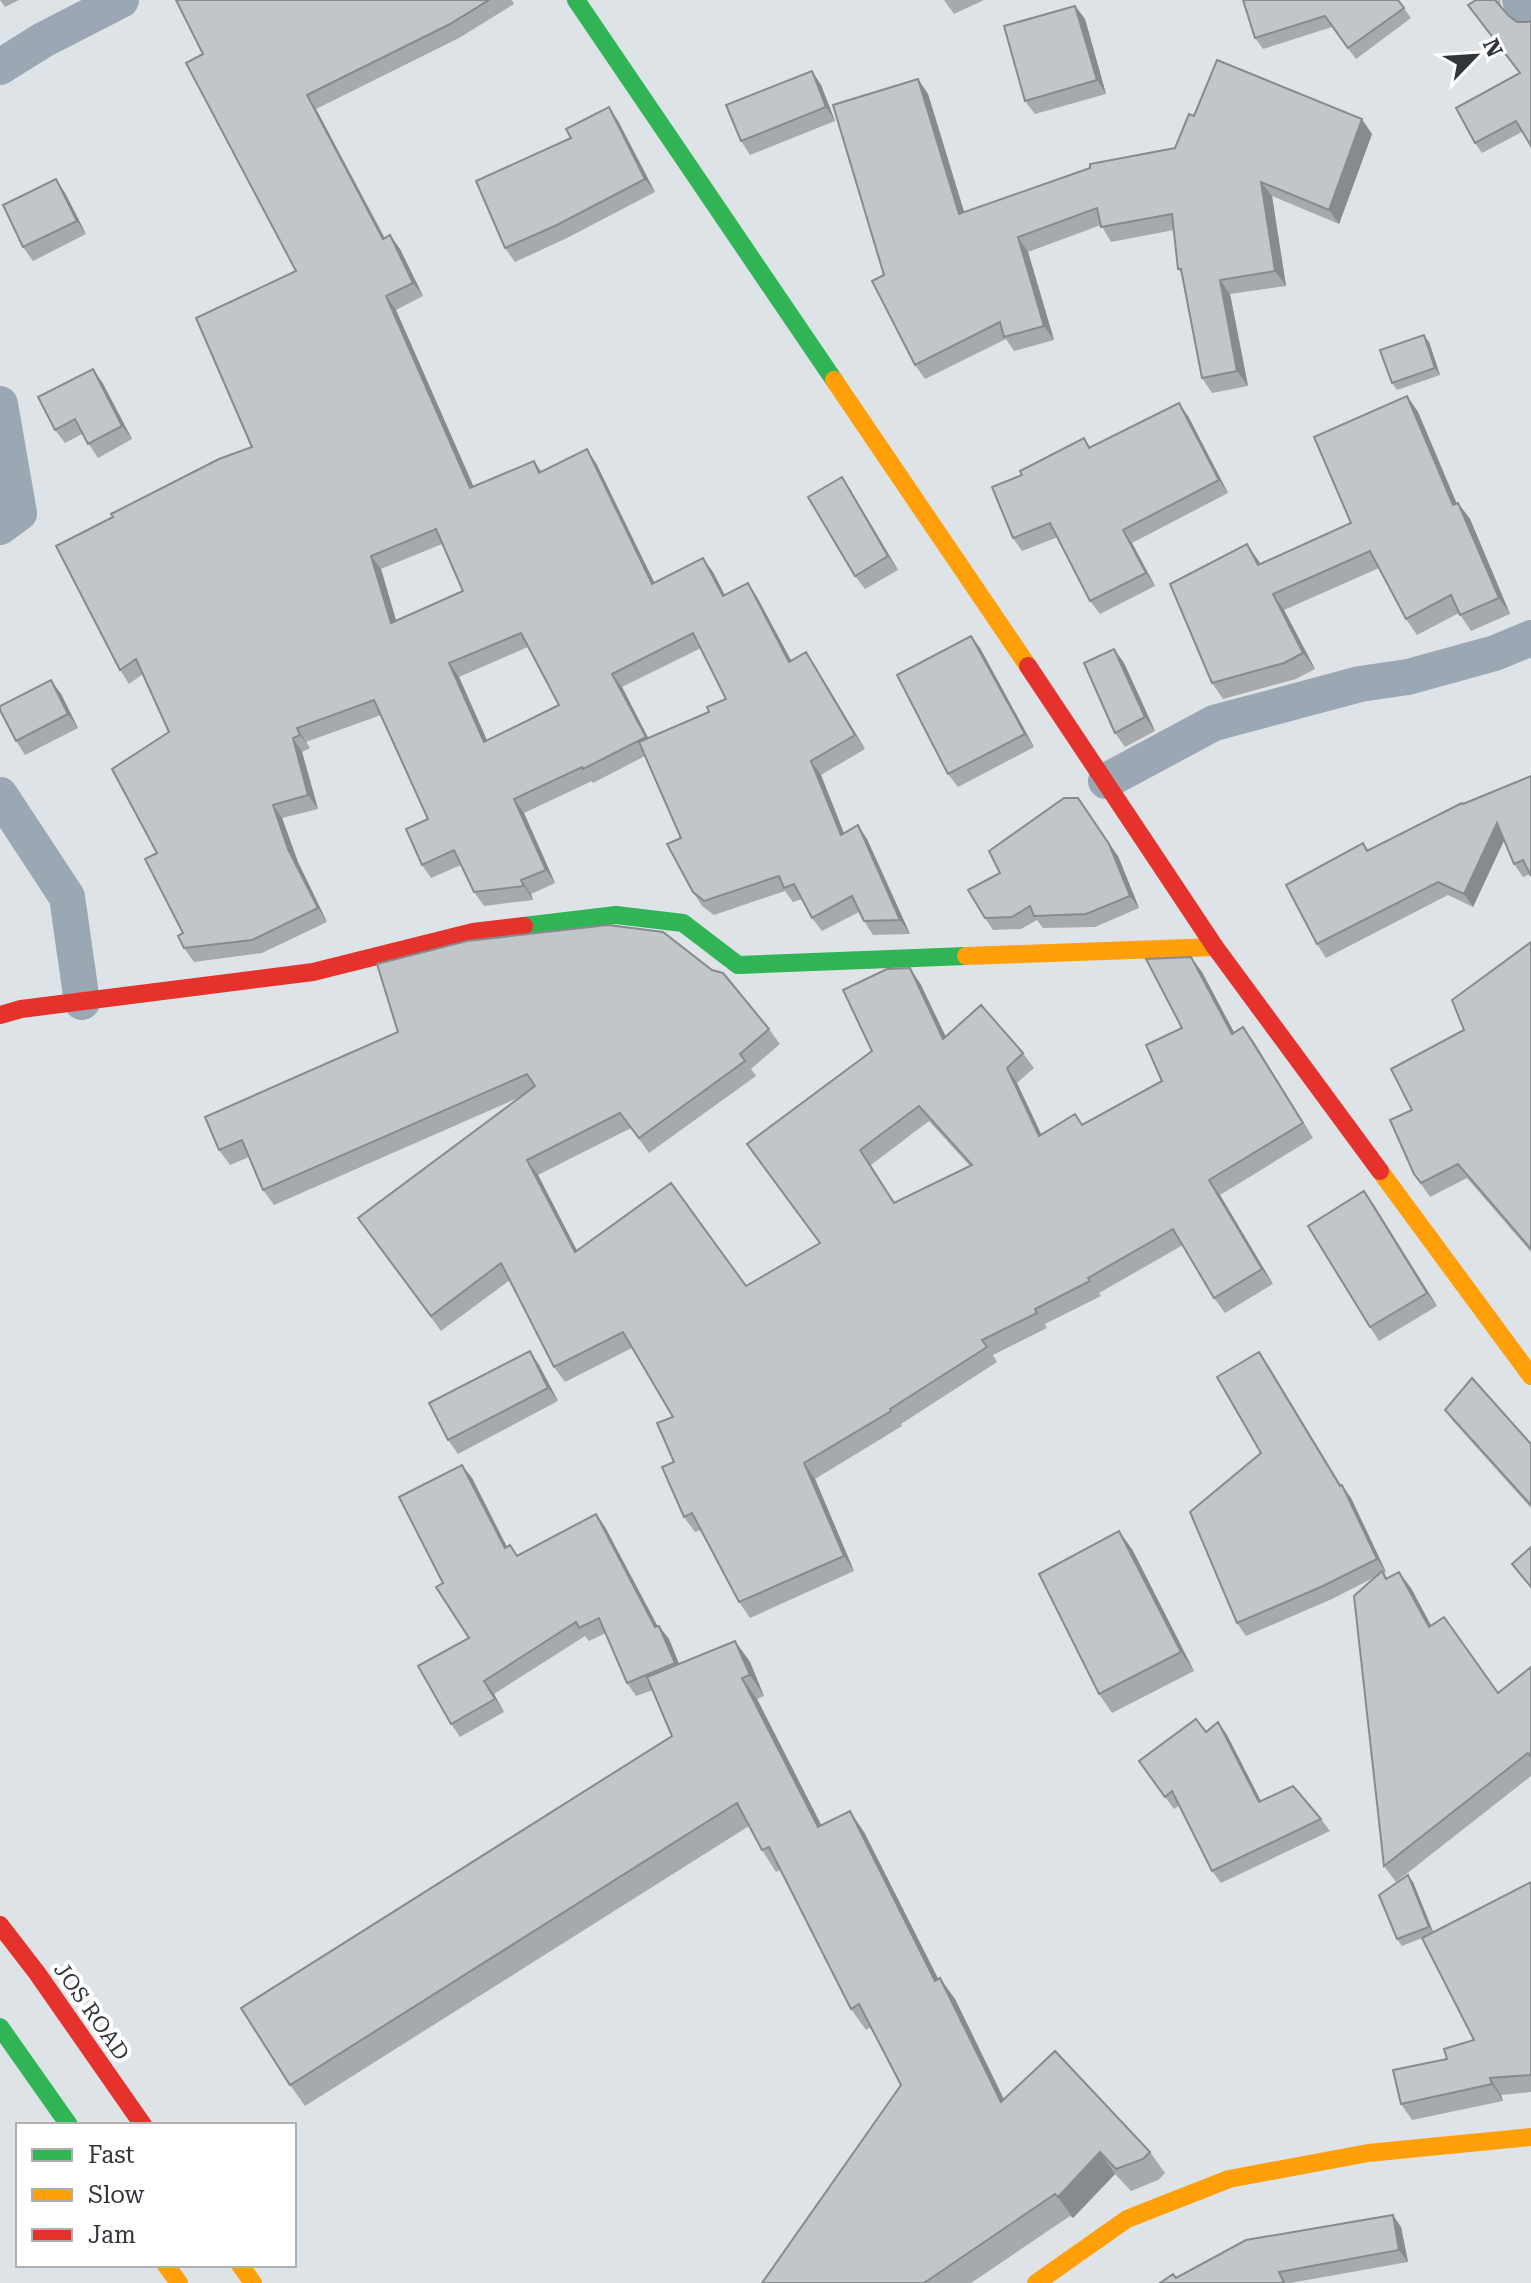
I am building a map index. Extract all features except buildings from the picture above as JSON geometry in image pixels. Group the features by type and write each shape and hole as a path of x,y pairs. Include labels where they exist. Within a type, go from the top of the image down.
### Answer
{"main road":[{"path":"576,0 1106,781 1215,947 1531,1376"},
{"path":"0,1015 21,1009 313,972 473,932 616,915 683,923 738,965 1215,947"},
{"name":"JOS ROAD","path":"0,1925 142,2123"},
{"path":"0,2027 68,2123"},
{"path":"1036,2283 1127,2219 1229,2179 1368,2153 1531,2137"}],"street":[{"path":"0,67 43,40 121,0"},
{"path":"1520,0 1531,12"},
{"path":"0,404 19,513 0,527"},
{"path":"1106,781 1214,723 1360,684 1408,677 1495,653 1531,638"},
{"path":"0,795 67,897 82,1002"}],"traffic: fast":[{"path":"576,0 834,380"},
{"path":"524,926 616,915 683,923 738,965 966,956"},
{"path":"0,2027 68,2123"}],"traffic: slow":[{"path":"834,380 1028,666"},
{"path":"966,956 1215,947"},
{"path":"1380,1171 1531,1376"},
{"path":"1036,2283 1127,2219 1229,2179 1368,2153 1531,2137"},
{"path":"167,2267 179,2283"},
{"path":"241,2267 253,2283"}],"traffic: jam":[{"path":"1028,666 1215,947 1380,1171"},
{"path":"0,1015 21,1009 313,972 473,932 524,926"},
{"path":"0,1925 142,2123"}]}
